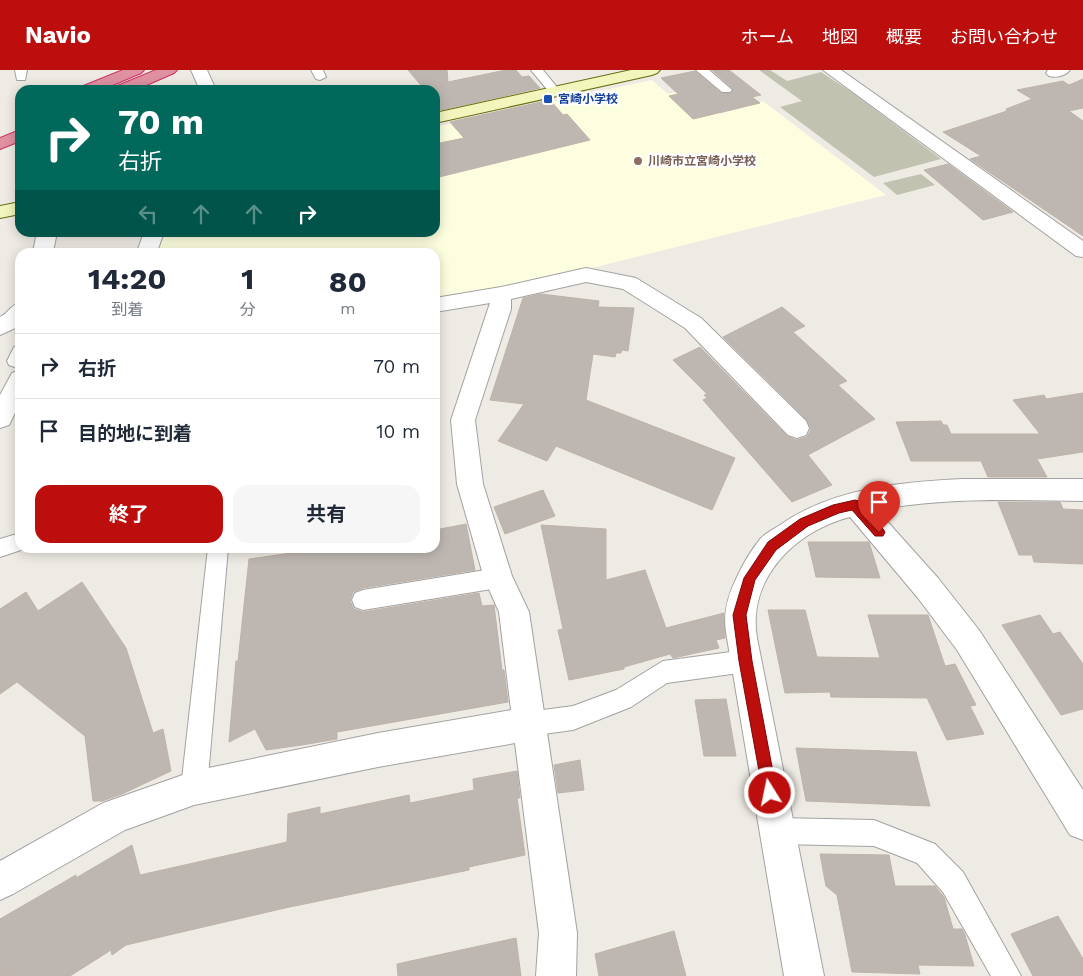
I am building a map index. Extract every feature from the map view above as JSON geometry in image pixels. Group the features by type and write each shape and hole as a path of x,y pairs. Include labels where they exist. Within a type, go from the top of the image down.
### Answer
{"highway":[{"path":"99,85 136,70"},
{"path":"133,85 170,70"},
{"path":"0,129 15,122"},
{"path":"0,144 15,137"}],"street":[{"path":"199,70 206,85"},
{"path":"440,117 652,70"},
{"path":"832,70 1083,251"},
{"path":"0,212 15,209"},
{"path":"440,304 501,294 586,275 629,283 693,323 797,428"},
{"path":"501,294 500,308 463,420 470,484 498,578 514,612 558,933 556,976"},
{"path":"0,327 15,317"},
{"path":"0,418 15,389"},
{"path":"804,976 746,661 740,615 750,578 772,546 804,523 837,508 935,491 1083,490"},
{"path":"855,504 928,588 968,640 1083,822"},
{"path":"0,881 116,816 194,788 378,750 528,724"}],"lane":[{"path":"536,70 554,91"},
{"path":"702,70 726,90"},
{"path":"0,548 15,544"},
{"path":"194,788 218,553"},
{"path":"363,600 498,578"},
{"path":"528,724 573,718 623,699 663,672 746,661"},
{"path":"777,831 874,833 926,853 953,882 1007,976"}],"shaded area":[{"path":"759,70 770,70 787,81 821,72 853,93 941,159 874,177 780,107 802,101"},
{"name":"川崎市立宮崎小学校","path":"652,80 668,94 691,88 720,114 763,101 886,195 592,268 593,271 440,298 440,248 159,248 164,237 440,237 440,126"},
{"path":"921,174 935,185 897,195 883,183"}],"building":[{"path":"408,70 447,70 448,82 506,70 516,70 522,77 529,76 540,88 441,110 440,85 421,85"},
{"path":"712,70 729,70 761,95 752,97 760,103 693,119 669,96 678,94 661,78 695,71 721,93 731,93 733,89"},
{"path":"1083,79 1083,108 1069,111 1083,121 1083,236 970,159 981,156 943,132 1007,111 1006,109 1032,99 1017,90 1063,81 1069,85"},
{"path":"550,100 563,115 567,114 590,140 440,177 440,143 464,138 450,122"},
{"path":"948,164 1013,212 983,220 924,170"},
{"path":"541,294 599,301 598,307 634,308 628,351 622,350 621,353 616,353 615,357 593,354 586,400 735,458 712,510 556,446 547,461 498,441 524,404 490,400 523,298"},
{"path":"782,307 805,326 793,332 847,381 838,385 875,419 808,455 832,485 792,502 703,400 707,398 704,395 707,394 673,360 700,347 787,436 796,440 807,437 811,429 807,420 723,337"},
{"path":"1083,393 1083,452 1037,459 1047,477 988,477 981,461 911,461 896,422 941,421 943,425 947,425 951,434 1040,434 1013,400 1044,395 1046,399"},
{"path":"543,490 555,516 505,534 494,507"},
{"path":"998,502 1060,502 1063,509 1083,510 1083,564 1034,562 1032,555 1019,555"},
{"path":"466,524 475,570 363,588 353,592 350,601 354,609 363,612 479,593 482,606 494,605 508,702 337,732 337,739 302,745 266,750 255,729 229,742 236,661 238,661 249,559 292,553 440,553 440,529"},
{"path":"541,525 606,529 606,580 645,570 666,628 724,613 725,638 716,640 719,648 673,658 670,654 624,667 624,669 569,680 558,630 563,629"},
{"path":"808,542 869,542 880,578 816,577"},
{"path":"82,582 126,648 153,733 163,729 171,771 122,794 102,801 93,801 85,736 17,682 0,694 0,609 26,592 38,611"},
{"path":"768,610 805,610 817,657 880,658 868,615 928,615 945,666 955,664 976,705 970,706 984,734 947,740 927,698 831,697 830,692 785,693"},
{"path":"1040,615 1053,634 1060,632 1083,664 1083,709 1061,715 1002,625"},
{"path":"726,699 736,756 704,756 695,700"},
{"path":"796,748 916,752 930,806 806,801"},
{"path":"580,760 584,790 558,793 554,765"},
{"path":"517,771 520,798 517,798 525,855 469,867 469,870 285,908 126,945 112,955 111,950 70,976 0,976 0,919 132,845 140,875 287,842 288,814 320,807 320,814 409,795 410,803 474,790 473,779"},
{"path":"820,854 889,855 895,886 935,886 944,897 953,929 962,929 965,935 974,966 918,965 920,974 852,972 837,895 826,886"},
{"path":"1058,916 1083,959 1083,976 1033,976 1011,934"},
{"path":"674,931 686,976 599,976 595,954"},
{"path":"516,938 521,976 398,976 397,964"}],"place":[{"name":"宮崎小学校","path":"548,99"},
{"name":"川崎市立宮崎小学校","path":"638,161"}],"route":[{"path":"770,793 746,661 740,615 750,578 772,546 804,523 837,508 855,504 879,532"}]}
